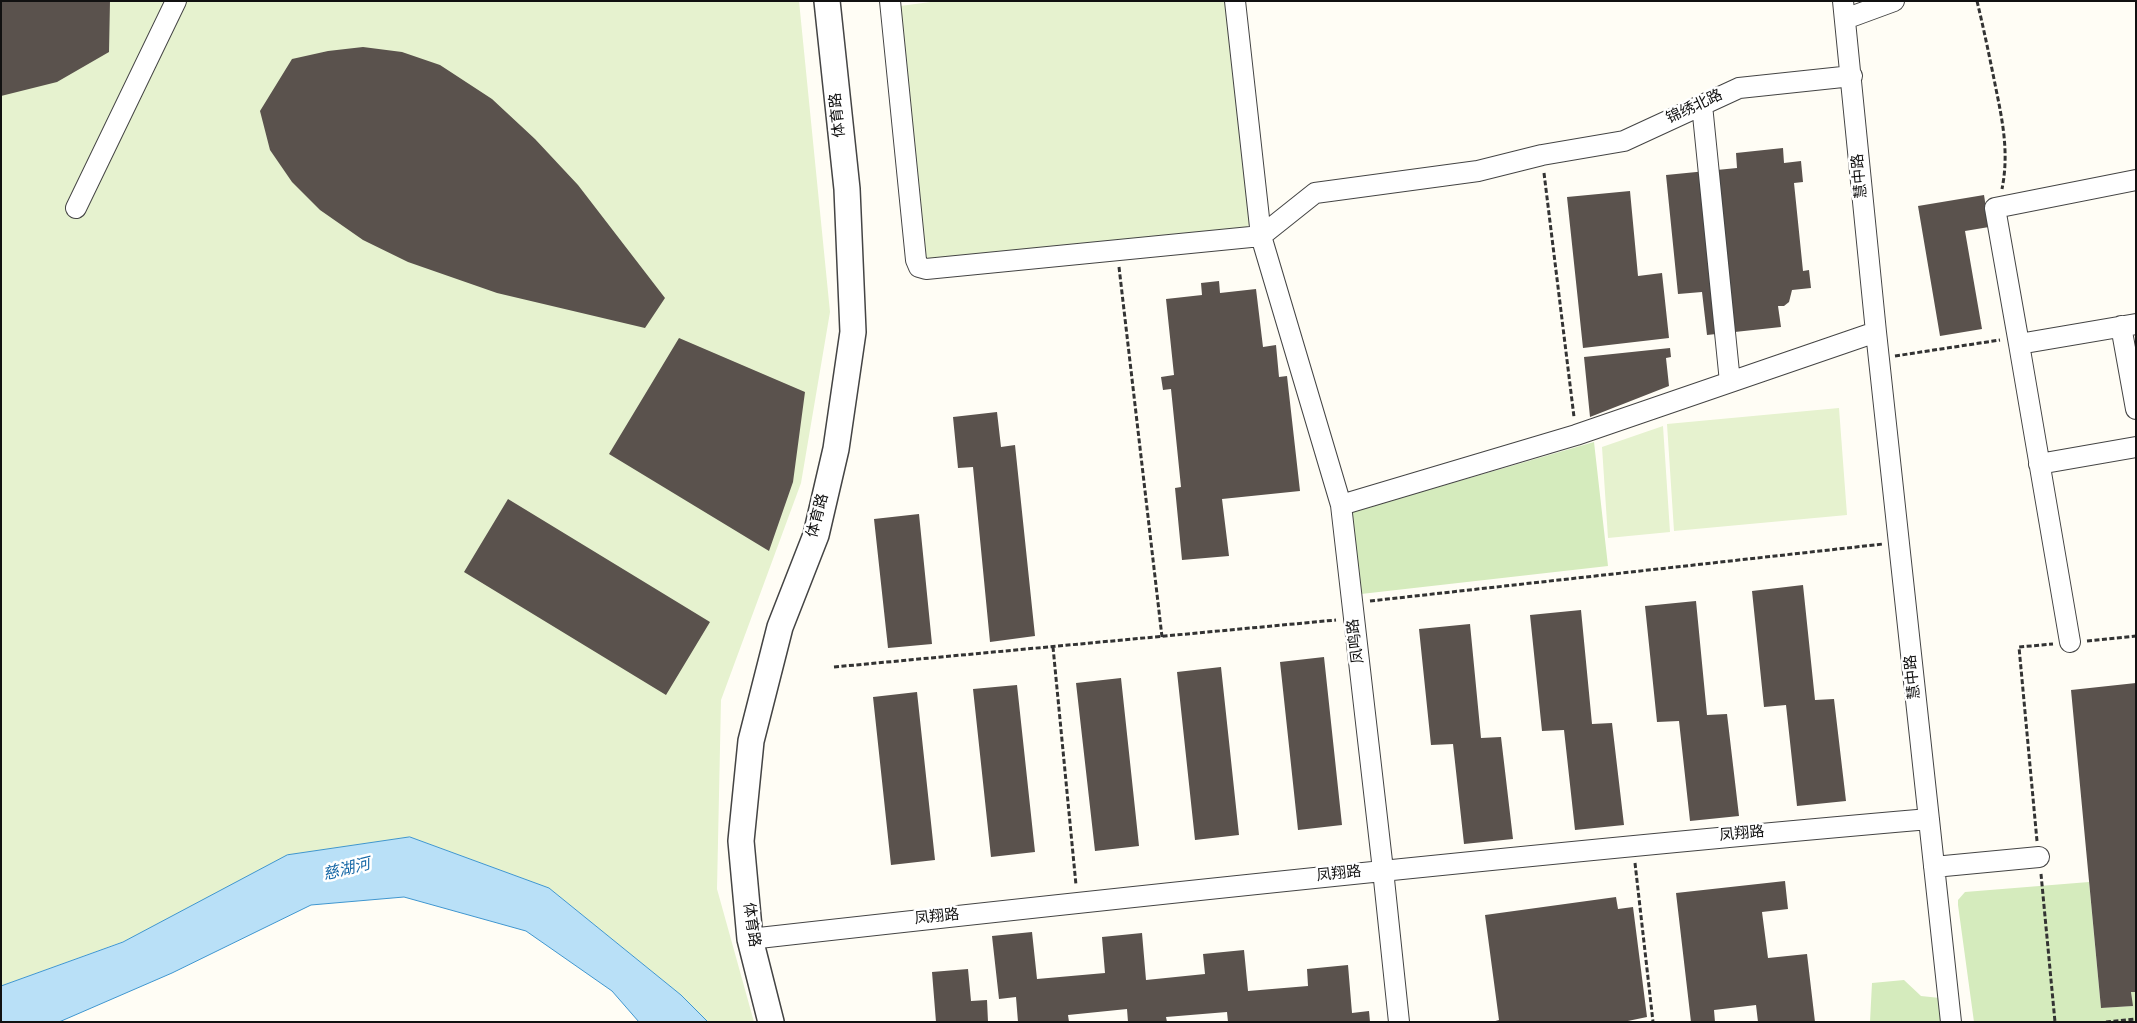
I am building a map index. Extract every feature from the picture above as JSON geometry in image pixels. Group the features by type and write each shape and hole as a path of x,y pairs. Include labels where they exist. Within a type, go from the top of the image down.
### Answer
{"street":[{"path":"76,208 176,1"},
{"name":"体育路","path":"771,1022 750,939 741,842 751,742 780,627 816,535 836,449 853,332 847,189 827,1"},
{"path":"890,1 916,260 919,267 926,269 1261,236"},
{"name":"凤鸣路","path":"1235,1 1261,236 1341,505 1384,870 1399,1022"},
{"path":"1844,10 1894,1"},
{"name":"慧中路","path":"1844,10 1876,332 1951,1022"},
{"name":"锦绣北路","path":"1261,236 1315,193 1478,171 1542,155 1624,141 1740,88 1852,76"},
{"path":"1702,105 1730,382"},
{"path":"2070,642 1995,208 2136,180"},
{"path":"2019,344 2128,325 2136,409"},
{"path":"1341,505 1576,435 1876,332"},
{"path":"2040,464 2136,447"},
{"name":"凤翔路","path":"750,939 1384,870 1632,845 1929,819"},
{"path":"1934,867 2039,857"}],"path":[{"path":"1976,1 1987,41 2006,143 2006,169 2002,189 1995,208"},
{"path":"1542,155 1576,435"},
{"path":"1117,250 1162,637"},
{"path":"1892,347 1894,356 2007,339 2012,339 2019,344"},
{"path":"834,667 1162,637 1353,610 1899,543"},
{"path":"2055,1022 2019,647 2136,636"},
{"path":"1053,647 1078,902"},
{"path":"1632,845 1653,1022"},
{"path":"2106,1022 2136,1019"}],"green space":[{"path":"1,1 799,1 830,312 801,483 721,700 717,889 754,1022 708,1022 681,995 549,888 410,837 1,986"},
{"path":"938,1 1227,1 1251,223 1244,230 926,260 900,6"},
{"path":"1839,408 1847,515 1674,531 1667,424"},
{"path":"1663,426 1670,532 1608,538 1602,447"},
{"path":"1594,442 1608,566 1361,594 1352,512"},
{"path":"2089,882 2101,1008 2132,1006 2131,992 2136,992 2136,1022 1974,1022 1958,900 1965,892"},
{"path":"1904,980 1921,996 1940,998 1942,1022 1870,1022 1872,983"}],"water":[{"name":"慈湖河","path":"410,837 549,888 681,995 708,1022 639,1022 612,991 526,931 404,897 311,905 172,973 59,1022 1,1022 1,986 123,942 287,855"}],"building":[{"path":"1,1 110,1 109,52 57,82 1,96"},
{"path":"363,47 402,52 440,65 492,99 535,139 578,185 665,298 645,328 497,293 408,262 363,240 320,210 292,182 270,150 260,111 292,59 328,51"},
{"path":"1783,148 1784,163 1801,161 1803,182 1794,183 1803,271 1809,270 1811,288 1792,290 1789,302 1784,306 1778,306 1781,327 1707,335 1702,292 1678,294 1666,175 1737,168 1736,153"},
{"path":"1630,191 1638,276 1662,273 1669,338 1583,348 1567,197"},
{"path":"1984,195 1989,227 1965,231 1982,329 1940,336 1918,206"},
{"path":"1219,281 1220,293 1256,289 1263,347 1276,345 1279,377 1287,376 1300,491 1222,499 1229,556 1182,560 1175,488 1181,487 1171,389 1163,390 1161,377 1174,375 1166,299 1202,295 1201,283"},
{"path":"679,338 805,392 793,482 769,551 609,454"},
{"path":"1670,348 1671,357 1666,358 1669,386 1590,417 1584,357"},
{"path":"997,412 1001,447 1015,445 1035,636 990,642 973,467 958,468 953,417"},
{"path":"508,499 710,622 666,695 464,572"},
{"path":"919,514 932,644 888,648 874,519"},
{"path":"1803,585 1815,700 1834,699 1846,801 1797,806 1786,705 1764,707 1752,591"},
{"path":"1696,601 1707,715 1727,714 1739,816 1690,821 1679,721 1657,722 1645,606"},
{"path":"1581,610 1592,724 1612,723 1624,825 1575,830 1564,730 1542,731 1530,615"},
{"path":"1470,624 1481,738 1501,737 1513,839 1464,844 1453,744 1431,745 1419,629"},
{"path":"1324,657 1342,825 1298,830 1280,662"},
{"path":"1221,667 1239,835 1195,840 1177,672"},
{"path":"1121,678 1139,846 1095,851 1076,683"},
{"path":"2136,683 2136,992 2131,992 2133,1006 2101,1008 2071,690"},
{"path":"1017,685 1035,852 991,857 973,689"},
{"path":"917,692 935,860 891,865 873,697"},
{"path":"1785,881 1788,909 1762,912 1768,958 1807,954 1815,1022 1758,1022 1756,1005 1714,1010 1715,1022 1691,1022 1676,893"},
{"path":"1616,897 1618,909 1633,907 1647,1017 1623,1022 1492,1022 1499,1020 1485,915"},
{"path":"1032,932 1037,979 1105,973 1102,937 1142,933 1146,980 1205,974 1203,954 1244,950 1248,991 1308,986 1307,969 1348,965 1352,1013 1369,1011 1370,1022 1228,1022 1227,1012 1166,1017 1167,1022 1128,1022 1127,1009 1068,1015 1069,1022 1018,1022 1016,997 999,999 992,936"},
{"path":"968,969 971,1001 987,1000 988,1022 936,1022 932,972"}]}
